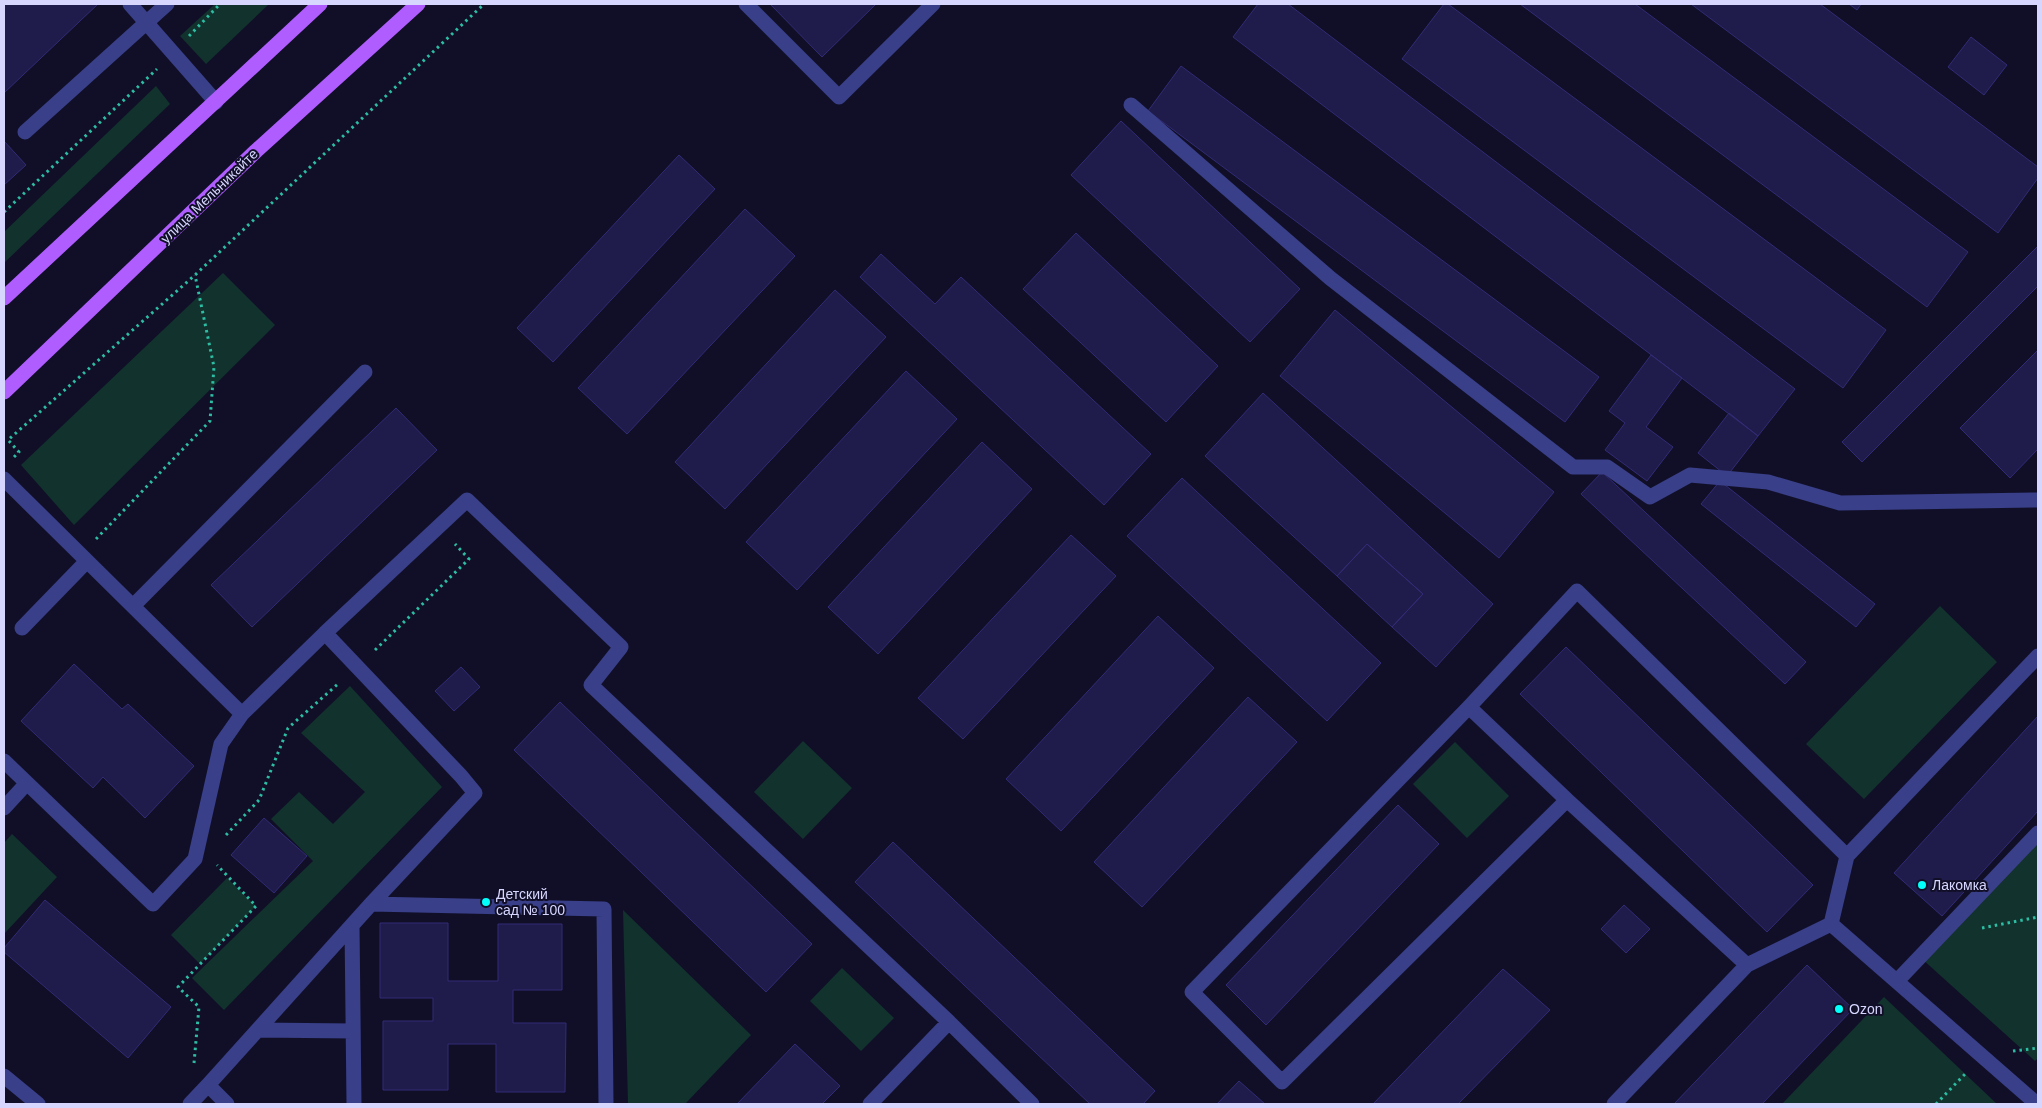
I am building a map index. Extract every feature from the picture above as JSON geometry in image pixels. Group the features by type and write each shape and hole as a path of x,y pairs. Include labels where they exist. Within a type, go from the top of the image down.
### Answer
{"main road":[{"path":"4,298 320,4"},
{"name":"улица Мельникайте","path":"4,392 256,151 418,4"}],"lane":[{"path":"130,4 216,102"},
{"path":"25,132 167,4"},
{"path":"746,4 839,97 933,4"},
{"path":"1131,105 1330,278 1573,467 1607,468 1650,496 1690,475 1768,482 1840,503 2038,500"},
{"path":"133,606 365,372"},
{"path":"4,479 242,714"},
{"path":"4,761 152,904 195,859 221,744 242,714 467,500 621,647 591,684 949,1022 1032,1104"},
{"path":"22,628 84,558"},
{"path":"1566,800 1282,1082 1192,992 1469,707 1577,590 1847,856"},
{"path":"190,1104 474,793 461,776 325,633"},
{"path":"1831,924 1847,856 2038,656"},
{"path":"1469,707 1566,800 1747,965"},
{"path":"4,808 27,783"},
{"path":"1897,981 2038,833"},
{"path":"371,904 604,910 606,1104"},
{"path":"1614,1104 1747,965 1831,924"},
{"path":"1831,924 2037,1104"},
{"path":"352,925 354,1104"},
{"path":"870,1104 949,1022"},
{"path":"258,1030 353,1031"},
{"path":"4,1076 38,1104"},
{"path":"208,1085 228,1104"}],"path":[{"path":"4,212 174,52 220,4"},
{"path":"19,452 8,440 195,275 484,4"},
{"path":"84,558 210,420 214,367 195,275"},
{"path":"224,836 259,800 288,728 357,667 469,559 450,539"},
{"path":"208,1085 194,1072 199,1007 178,986 256,906 213,861"},
{"path":"1980,928 2038,917"}],"green space":[{"path":"215,4 269,4 206,64 180,36"},
{"path":"156,86 170,104 4,263 4,232"},
{"path":"223,273 275,325 74,525 21,465"},
{"path":"1940,606 1997,662 1864,799 1806,744"},
{"path":"350,686 442,787 224,1010 192,978 313,861 271,819 299,792 333,824 365,792 301,733"},
{"path":"803,741 852,788 803,839 754,792"},
{"path":"1455,742 1509,796 1467,838 1413,784"},
{"path":"12,834 57,877 4,934 4,843"},
{"path":"2038,834 2038,1058 2035,1061 1921,958"},
{"path":"227,878 256,906 200,964 171,935"},
{"path":"623,910 751,1035 685,1104 628,1104"},
{"path":"842,968 894,1018 861,1051 810,1001"},
{"path":"1884,997 1997,1104 1782,1104"}],"building":[{"path":"4,4 98,4 4,93"},
{"path":"770,4 876,4 822,57"},
{"path":"1258,4 1288,4 1795,389 1758,436 1233,37"},
{"path":"1444,4 1448,4 1886,330 1843,388 1402,59"},
{"path":"1520,4 1635,4 1968,252 1927,307"},
{"path":"1691,4 1820,4 2038,167 2038,178 1998,233"},
{"path":"1849,4 1861,4 1857,10"},
{"path":"1971,37 2007,65 1984,95 1948,67"},
{"path":"1181,66 1599,377 1565,422 1148,111"},
{"path":"1121,121 1300,289 1250,342 1071,175"},
{"path":"4,141 26,165 4,185"},
{"path":"679,155 715,189 553,362 517,328"},
{"path":"745,209 795,256 627,434 578,388"},
{"path":"1076,233 1218,366 1166,422 1023,289"},
{"path":"2038,246 2038,286 1862,462 1842,442"},
{"path":"881,254 935,304 961,277 1151,454 1104,505 860,277"},
{"path":"835,290 886,337 725,509 675,462"},
{"path":"1335,310 1554,492 1499,558 1280,376"},
{"path":"2038,350 2038,449 2010,478 1960,428"},
{"path":"1651,355 1682,378 1646,427 1673,447 1647,481 1605,450 1625,423 1609,411"},
{"path":"906,371 957,419 797,590 746,542"},
{"path":"1263,393 1493,604 1436,667 1392,627 1423,594 1367,544 1337,576 1205,456"},
{"path":"396,408 437,450 252,627 211,585"},
{"path":"1729,413 1758,436 1727,476 1698,453"},
{"path":"982,442 1032,489 878,654 828,607"},
{"path":"1602,472 1806,662 1785,684 1581,494"},
{"path":"1182,478 1381,663 1327,721 1127,536"},
{"path":"1720,481 1875,604 1856,627 1701,504"},
{"path":"1071,535 1116,576 963,739 918,698"},
{"path":"1367,544 1423,594 1392,627 1337,576"},
{"path":"1158,616 1214,668 1061,831 1006,779"},
{"path":"1566,647 1813,885 1767,932 1520,694"},
{"path":"74,664 122,709 128,704 194,766 145,818 103,777 93,788 21,721"},
{"path":"461,667 480,687 454,711 435,691"},
{"path":"1248,697 1297,742 1142,907 1094,862"},
{"path":"560,702 812,944 766,992 514,750"},
{"path":"2038,716 2038,811 1942,916 1894,873"},
{"path":"1398,805 1439,844 1266,1025 1226,985"},
{"path":"264,818 307,856 274,893 231,855"},
{"path":"893,842 1155,1091 1143,1104 1090,1104 855,882"},
{"path":"45,900 171,1007 128,1058 4,952 4,948"},
{"path":"1624,905 1650,929 1626,953 1601,929"},
{"path":"380,923 448,923 448,981 498,981 498,924 562,924 562,990 513,990 513,1023 566,1023 565,1092 496,1092 496,1044 448,1044 448,1090 383,1090 383,1021 433,1021 433,998 380,998"},
{"path":"1807,965 1853,1009 1762,1104 1674,1104"},
{"path":"1503,969 1550,1010 1458,1104 1373,1104"},
{"path":"795,1044 840,1086 822,1104 737,1104"},
{"path":"1239,1081 1265,1104 1217,1104"}],"place":[{"name":"Лакомка","path":"1922,885"},
{"name":"Детский сад № 100","path":"486,902"},
{"name":"Ozon","path":"1839,1009"}]}
